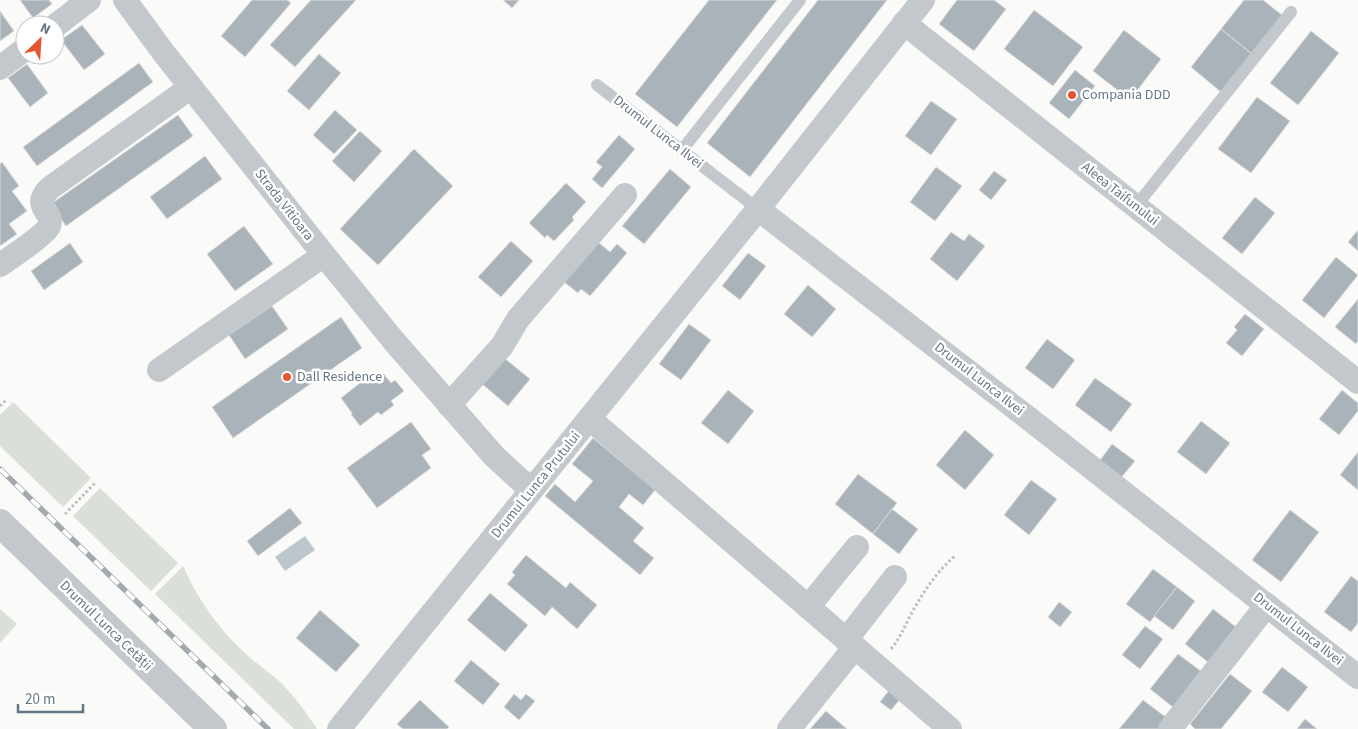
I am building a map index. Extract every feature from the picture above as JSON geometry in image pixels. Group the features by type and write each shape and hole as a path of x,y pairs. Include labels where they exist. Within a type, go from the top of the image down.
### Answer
{"street":[{"path":"65,19 90,0"},
{"name":"Strada Vitioara","path":"125,0 163,52 393,340 494,456 531,490"},
{"path":"590,419 923,0"},
{"name":"Aleea Taifunului","path":"904,23 1357,378"},
{"path":"0,68 15,57"},
{"path":"0,266 43,234 49,226 50,221 41,200 50,188 191,87"},
{"path":"449,405 502,346 518,319 625,195"},
{"name":"Drumul Lunca Ilvei","path":"758,209 1358,677"},
{"path":"159,370 324,256"},
{"name":"Drumul Lunca Prutului","path":"339,729 590,419 950,729"},
{"name":"Drumul Lunca Cetății","path":"0,523 213,729"},
{"path":"808,607 857,547"},
{"path":"789,729 895,578"},
{"path":"1170,729 1267,605"}],"lane":[{"path":"682,150 800,0"},
{"path":"1136,206 1291,12"},
{"name":"Drumul Lunca Ilvei","path":"597,85 758,209"}],"path":[{"path":"0,406 7,399"},
{"path":"65,514 96,483"},
{"path":"877,666 898,640 923,593 935,576 955,556"}],"shaded area":[{"path":"13,402 91,478 63,507 0,446 0,415"},
{"path":"100,488 178,563 151,591 73,516"},
{"path":"305,536 315,550 285,571 275,557"},
{"path":"183,566 203,603 219,626 248,656 284,686 299,703 317,729 294,729 155,594"},
{"path":"0,609 17,624 0,643"}],"building":[{"path":"20,0 49,0 52,4 37,15 31,15"},
{"path":"252,0 287,0 291,3 245,57 221,36"},
{"path":"311,0 356,0 295,67 270,45"},
{"path":"503,0 519,0 512,8"},
{"path":"709,0 777,0 677,127 635,94"},
{"path":"818,0 887,0 750,177 707,143"},
{"path":"957,0 994,0 1006,9 974,51 939,24"},
{"path":"1244,0 1263,0 1282,15 1252,54 1221,29"},
{"path":"1034,10 1083,47 1053,86 1004,49"},
{"path":"0,11 14,31 0,41"},
{"path":"82,25 105,54 84,70 65,45 65,37"},
{"path":"1221,29 1252,54 1221,92 1191,67"},
{"path":"1124,30 1161,59 1130,100 1093,71"},
{"path":"1311,31 1339,53 1298,105 1270,83"},
{"path":"319,54 341,73 309,110 287,91"},
{"path":"139,63 153,82 37,166 23,147"},
{"path":"28,65 48,93 30,107 8,78"},
{"name":"Compania DDD","path":"1075,70 1095,86 1069,119 1049,103"},
{"path":"1257,97 1290,121 1251,173 1218,149"},
{"path":"931,101 957,119 931,155 905,136"},
{"path":"335,110 357,130 334,154 313,135"},
{"path":"178,115 193,136 66,226 51,204"},
{"path":"360,131 382,151 354,182 332,161"},
{"path":"619,135 635,149 602,188 592,179 602,167 596,162"},
{"path":"414,149 453,186 378,265 340,229"},
{"path":"205,156 222,179 167,219 150,197"},
{"path":"2,162 19,186 12,191 27,211 9,224 17,234 0,246 0,164"},
{"path":"936,167 962,186 935,221 910,202"},
{"path":"670,169 691,187 644,244 622,226"},
{"path":"994,171 1007,180 991,200 979,190"},
{"path":"566,183 586,202 572,217 574,220 554,241 547,235 545,238 529,223"},
{"path":"1255,197 1275,213 1242,254 1222,238"},
{"path":"244,226 273,264 235,291 207,254"},
{"path":"1358,230 1358,251 1348,242"},
{"path":"951,232 964,241 969,234 985,246 957,281 930,259"},
{"path":"511,241 533,261 501,297 478,277"},
{"path":"598,242 610,252 617,244 627,253 590,296 581,289 578,293 564,282"},
{"path":"70,243 83,262 44,290 31,271"},
{"path":"748,253 766,266 740,300 722,286"},
{"path":"1336,257 1358,275 1324,318 1302,300"},
{"path":"808,285 836,309 812,337 784,314"},
{"path":"1358,299 1358,341 1356,344 1335,327"},
{"path":"272,306 288,329 245,359 229,335"},
{"path":"1245,314 1264,329 1242,356 1226,343 1237,330 1234,327"},
{"name":"Dall Residence","path":"341,317 362,348 233,438 212,407"},
{"path":"689,324 711,340 681,380 659,364"},
{"path":"1047,339 1075,360 1053,389 1025,368"},
{"path":"503,357 530,379 508,406 481,383"},
{"path":"383,373 391,383 395,380 404,391 391,401 394,405 381,415 378,412 360,426 341,398 370,375 374,380"},
{"path":"1095,378 1132,404 1111,432 1075,405"},
{"path":"728,390 754,411 728,444 701,423"},
{"path":"1342,390 1358,403 1358,411 1339,435 1319,419"},
{"path":"1201,421 1230,443 1206,474 1177,452"},
{"path":"411,422 431,449 422,455 431,468 377,508 347,468"},
{"path":"965,430 994,455 965,490 936,465"},
{"path":"593,438 655,490 643,505 629,494 619,507 644,528 633,541 654,558 640,575 545,496 555,484 575,502 593,481 572,464"},
{"path":"1112,444 1135,461 1120,479 1098,463"},
{"path":"1358,452 1358,490 1340,475"},
{"path":"858,474 897,503 873,534 835,504"},
{"path":"1031,480 1057,499 1029,535 1004,515"},
{"path":"290,508 302,523 258,556 247,541"},
{"path":"892,509 918,529 899,554 873,534"},
{"path":"1290,510 1319,532 1281,582 1252,560"},
{"path":"526,555 566,588 570,582 597,605 577,629 552,607 545,616 507,584 515,575 512,572"},
{"path":"1153,569 1177,587 1150,622 1126,604"},
{"path":"1351,576 1358,581 1358,623 1351,632 1324,612"},
{"path":"1177,587 1195,601 1173,630 1154,616"},
{"path":"490,593 528,625 505,652 467,620"},
{"path":"1059,602 1072,612 1060,627 1048,617"},
{"path":"1213,609 1241,631 1213,666 1185,644"},
{"path":"320,610 360,645 336,672 296,638"},
{"path":"1145,626 1163,639 1140,669 1122,655"},
{"path":"1178,654 1206,675 1178,711 1150,689"},
{"path":"471,660 500,684 483,705 454,681"},
{"path":"1282,667 1308,687 1288,712 1262,692"},
{"path":"1230,674 1252,691 1221,729 1195,729 1190,724"},
{"path":"890,689 901,698 891,710 880,702"},
{"path":"514,694 521,700 526,694 535,701 519,720 504,707"},
{"path":"420,700 449,727 447,729 403,729 397,724"},
{"path":"1143,700 1171,721 1165,729 1119,729"},
{"path":"826,711 847,729 810,729"},
{"path":"1305,719 1317,729 1297,729"}],"railway":[{"path":"0,469 268,729"}],"place":[{"name":"Compania DDD","path":"1072,95"},
{"name":"Dall Residence","path":"287,377"}]}
